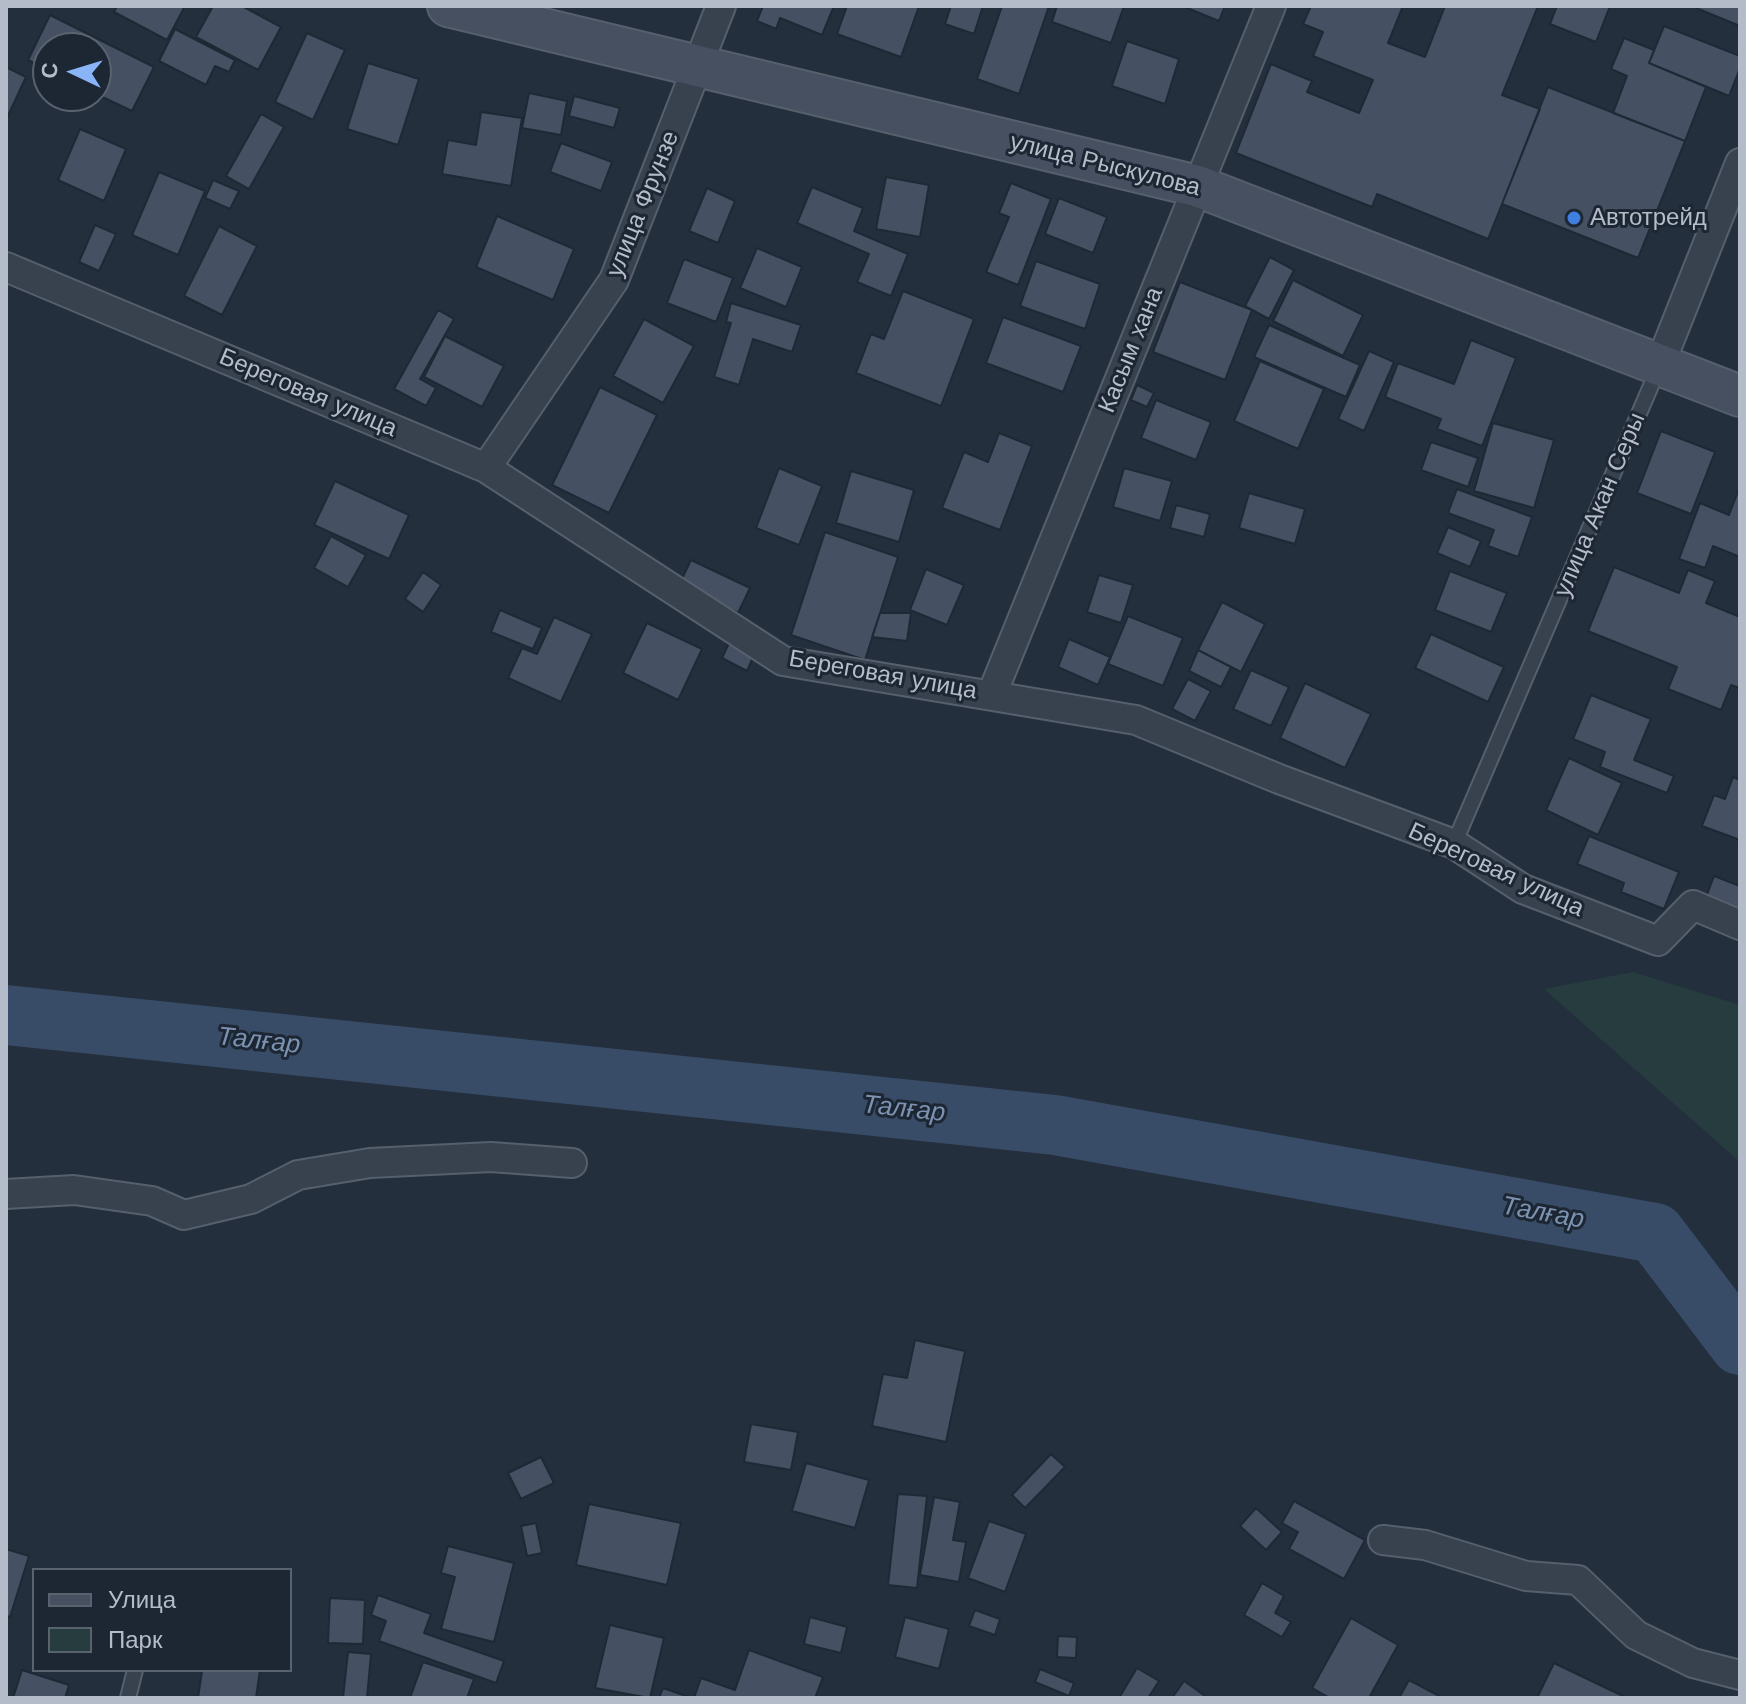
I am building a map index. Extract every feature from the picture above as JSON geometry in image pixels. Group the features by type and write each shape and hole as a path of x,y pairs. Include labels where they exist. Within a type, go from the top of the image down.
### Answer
{"main road":[{"name":"улица Рыскулова","path":"448,6 1197,186 1740,396"}],"street":[{"name":"улица Фрунзе","path":"486,468 614,280 721,6"},
{"name":"Касым хана","path":"992,694 1271,6"},
{"name":"улица Акан Серы","path":"1660,364 1740,163"},
{"name":"Береговая улица","path":"6,267 486,468 783,661 1136,720 1279,779 1454,844 1523,889 1658,941 1693,905 1740,925"},
{"path":"6,1194 74,1190 152,1201 184,1215 251,1199 298,1175 370,1163 491,1157 572,1163"},
{"path":"1383,1540 1425,1545 1526,1576 1578,1580 1636,1635 1693,1663 1740,1675"}],"lane":[{"name":"улица Акан Серы","path":"1454,844 1660,364"},
{"path":"128,1698 134,1672"}],"green space":[{"path":"1633,972 1740,1005 1740,1162 1544,989"}],"building":[{"path":"117,6 185,6 167,40 114,12"},
{"path":"213,6 242,6 281,27 258,70 196,37"},
{"path":"763,6 834,6 822,35 780,18 776,29 757,21"},
{"path":"847,6 919,6 901,57 837,34"},
{"path":"951,6 983,6 974,34 945,24"},
{"path":"1002,6 1049,6 1019,94 977,79"},
{"path":"1057,6 1124,6 1111,43 1052,22"},
{"path":"1182,6 1225,6 1219,21"},
{"path":"1311,6 1403,6 1388,43 1425,57 1445,6 1538,6 1502,95 1540,109 1488,239 1377,194 1372,207 1236,153 1271,64 1312,81 1307,92 1359,113 1373,80 1313,56 1323,32 1303,24"},
{"path":"1557,6 1610,6 1596,42 1550,24"},
{"path":"1691,6 1740,6 1740,26"},
{"path":"50,15 84,32 42,32"},
{"path":"1664,26 1740,56 1740,68 1729,96 1649,63"},
{"path":"175,29 235,60 229,72 215,66 206,85 159,61"},
{"path":"307,33 345,50 313,120 275,102"},
{"path":"1624,38 1654,50 1649,63 1706,87 1685,141 1613,113 1627,76 1611,69"},
{"path":"1127,41 1179,59 1165,104 1112,86"},
{"path":"112,46 154,67 132,111 112,102"},
{"path":"368,63 419,79 398,145 347,129"},
{"path":"6,67 26,77 6,120"},
{"path":"1548,87 1685,141 1638,258 1502,204"},
{"path":"529,93 567,101 561,135 522,128"},
{"path":"574,96 620,108 614,128 569,116"},
{"path":"481,112 522,118 511,186 442,174 448,140 476,145"},
{"path":"261,114 284,127 249,189 226,176"},
{"path":"80,129 126,149 104,201 58,180"},
{"path":"561,143 612,162 601,191 550,172"},
{"path":"159,172 205,191 178,255 132,235"},
{"path":"886,177 929,185 920,237 876,229"},
{"path":"213,180 239,191 230,209 205,198"},
{"path":"1011,183 1051,199 1018,285 986,272 1009,217 999,213"},
{"path":"812,187 863,208 854,231 908,254 891,296 857,282 869,254 797,223"},
{"path":"707,188 735,201 718,243 689,231"},
{"path":"1059,198 1107,217 1093,253 1045,234"},
{"path":"497,216 574,249 553,300 476,267"},
{"path":"95,225 116,234 99,271 79,262"},
{"path":"219,226 257,246 222,315 184,296"},
{"path":"757,248 802,267 786,307 740,288"},
{"path":"1270,257 1294,270 1269,319 1245,306"},
{"path":"684,259 733,278 716,322 667,303"},
{"path":"1036,261 1100,284 1085,329 1020,306"},
{"path":"1293,280 1363,315 1343,356 1273,321"},
{"path":"1180,282 1252,310 1225,380 1153,352"},
{"path":"903,291 974,319 941,406 856,373 871,334 884,339"},
{"path":"731,303 801,325 792,352 753,339 739,385 714,377 731,323 726,322"},
{"path":"438,310 454,319 420,379 436,388 426,406 394,389"},
{"path":"1003,317 1081,346 1063,392 986,363"},
{"path":"644,319 694,346 663,403 613,376"},
{"path":"1269,325 1360,365 1346,397 1254,357"},
{"path":"445,336 504,366 482,407 424,377"},
{"path":"1471,340 1516,358 1482,446 1437,429 1441,419 1385,397 1398,363 1454,384"},
{"path":"1369,351 1394,362 1364,431 1338,419"},
{"path":"1260,361 1324,389 1298,449 1234,421"},
{"path":"1137,385 1154,393 1147,407 1131,400"},
{"path":"600,387 657,415 609,513 552,485"},
{"path":"1156,400 1211,422 1196,460 1141,438"},
{"path":"1493,423 1554,440 1534,508 1474,491"},
{"path":"1661,431 1715,452 1691,514 1637,493"},
{"path":"999,433 1032,446 1000,530 942,508 964,452 988,462"},
{"path":"1431,442 1478,458 1468,487 1421,470"},
{"path":"779,468 822,486 799,545 756,528"},
{"path":"1124,468 1172,481 1160,521 1113,507"},
{"path":"851,471 914,490 899,542 836,523"},
{"path":"335,481 409,515 389,559 314,525"},
{"path":"1740,486 1740,557 1713,546 1705,568 1679,559 1700,503 1729,515"},
{"path":"1457,489 1532,517 1518,557 1488,546 1494,530 1448,513"},
{"path":"1249,493 1305,509 1295,544 1239,528"},
{"path":"1176,505 1210,514 1204,537 1170,528"},
{"path":"1448,527 1481,541 1470,567 1437,553"},
{"path":"825,532 898,557 865,660 791,635"},
{"path":"331,536 366,555 348,587 314,568"},
{"path":"691,560 750,588 738,613 679,585"},
{"path":"1614,567 1679,593 1688,570 1715,581 1706,603 1740,617 1740,688 1731,685 1721,710 1668,689 1677,667 1588,631"},
{"path":"926,569 964,585 947,625 910,610"},
{"path":"1450,571 1507,593 1491,632 1435,610"},
{"path":"423,572 441,585 423,612 405,599"},
{"path":"1099,575 1133,585 1121,623 1087,612"},
{"path":"1222,602 1265,624 1241,672 1198,650"},
{"path":"500,610 542,628 533,649 491,632"},
{"path":"880,613 911,613 907,641 872,637"},
{"path":"1128,616 1183,638 1163,686 1108,664"},
{"path":"554,617 592,634 561,702 508,678 522,648 537,654"},
{"path":"647,623 702,649 678,700 623,673"},
{"path":"1431,634 1504,667 1488,702 1415,668"},
{"path":"1069,639 1110,657 1098,685 1058,667"},
{"path":"730,641 755,653 747,671 722,658"},
{"path":"1198,650 1231,667 1221,687 1189,671"},
{"path":"1251,670 1289,687 1271,726 1233,709"},
{"path":"1188,679 1211,691 1195,721 1172,709"},
{"path":"1305,683 1371,714 1345,768 1280,738"},
{"path":"1591,695 1651,719 1634,760 1674,776 1667,793 1600,767 1605,752 1573,739"},
{"path":"1569,758 1622,783 1598,835 1546,810"},
{"path":"1733,777 1740,780 1740,840 1702,826 1714,795 1725,799"},
{"path":"1589,836 1679,872 1664,909 1621,892 1624,883 1577,864"},
{"path":"1714,876 1740,886 1740,913 1705,900"},
{"path":"915,1340 965,1351 946,1442 872,1426 883,1374 907,1378"},
{"path":"751,1424 798,1432 791,1470 744,1462"},
{"path":"1051,1454 1065,1467 1025,1508 1012,1495"},
{"path":"541,1457 554,1483 521,1499 508,1473"},
{"path":"806,1463 869,1480 855,1528 792,1511"},
{"path":"898,1494 927,1496 917,1588 888,1585"},
{"path":"934,1497 960,1502 953,1540 966,1542 959,1582 920,1575"},
{"path":"1294,1501 1365,1540 1344,1579 1289,1549 1298,1532 1282,1523"},
{"path":"589,1504 681,1523 667,1585 576,1565"},
{"path":"1256,1508 1282,1532 1266,1550 1240,1526"},
{"path":"989,1521 1026,1534 1005,1592 968,1578"},
{"path":"536,1523 542,1553 527,1556 521,1526"},
{"path":"448,1546 514,1563 494,1642 441,1629 455,1577 441,1573"},
{"path":"6,1549 29,1556 10,1617 6,1616"},
{"path":"1262,1583 1284,1596 1275,1613 1291,1622 1282,1637 1244,1615"},
{"path":"378,1595 431,1614 424,1633 504,1661 496,1683 379,1641 386,1621 371,1615"},
{"path":"330,1598 365,1600 363,1644 328,1643"},
{"path":"975,1610 1000,1619 995,1635 969,1626"},
{"path":"810,1617 847,1627 841,1653 804,1644"},
{"path":"905,1617 949,1629 939,1669 895,1657"},
{"path":"1351,1618 1398,1645 1369,1698 1330,1698 1312,1688"},
{"path":"610,1625 664,1638 650,1698 595,1688"},
{"path":"1058,1636 1077,1637 1076,1658 1057,1657"},
{"path":"749,1650 823,1677 815,1698 694,1698 701,1678 735,1690"},
{"path":"348,1652 371,1654 367,1698 343,1698"},
{"path":"423,1662 474,1679 467,1698 410,1698"},
{"path":"1554,1663 1627,1698 1537,1698"},
{"path":"1137,1668 1159,1681 1148,1698 1119,1698"},
{"path":"1040,1669 1074,1683 1069,1696 1035,1682"},
{"path":"22,1670 69,1685 65,1698 13,1698"},
{"path":"202,1672 260,1672 256,1698 198,1698"},
{"path":"1409,1680 1443,1698 1399,1698"},
{"path":"1184,1681 1208,1698 1172,1698"},
{"path":"663,1688 692,1698 659,1698"}],"waterway":[{"name":"Талғар","path":"6,1015 1055,1125 1655,1233 1740,1345"}],"place":[{"name":"Автотрейд","path":"1574,218"}]}
